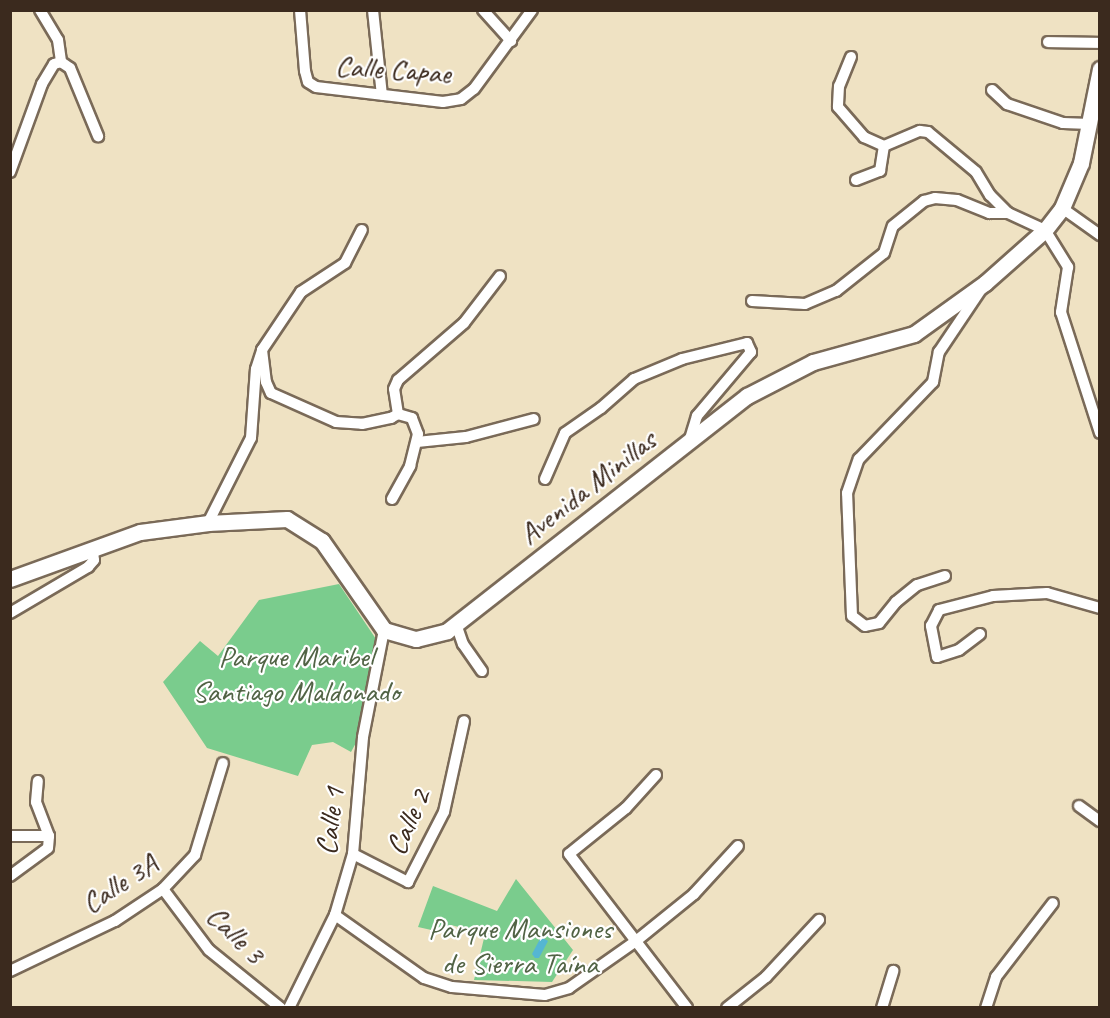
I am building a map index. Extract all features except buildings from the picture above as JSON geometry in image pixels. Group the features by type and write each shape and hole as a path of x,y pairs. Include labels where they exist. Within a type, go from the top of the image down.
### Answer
{"street":[{"path":"40,10 58,40 61,62 70,68 98,136"},
{"name":"Calle Capae","path":"300,10 308,82 316,87 443,102 461,99 474,89 532,10"},
{"path":"373,10 382,95"},
{"path":"483,10 511,41"},
{"path":"1048,42 1100,43"},
{"path":"851,57 839,87 838,107 864,136 884,146 920,131 928,132 976,172 990,195 1008,213 1046,230 1068,267 1061,312 1100,433"},
{"path":"10,172 42,84 54,64 61,62"},
{"name":"Avenida Minillas","path":"384,630 416,639 447,631 747,396 813,362 915,334 985,283 1046,230 1062,208 1081,163 1100,69"},
{"path":"992,90 1006,104 1063,123 1090,124"},
{"path":"856,180 880,171 884,146"},
{"path":"752,301 805,304 836,291 884,254 893,225 924,201 935,198 957,200 989,213 1008,213"},
{"path":"1062,208 1100,235"},
{"path":"208,523 251,438 256,369 262,350 301,292 345,263 362,230"},
{"path":"398,414 394,389 398,380 464,323 500,276"},
{"path":"945,576 917,585 896,602 879,623 865,626 852,616 847,494 859,459 933,382 939,352 985,283"},
{"path":"545,479 565,433 634,379 682,359 747,344 751,352 697,416 688,442"},
{"path":"262,350 266,382 271,393 336,422 362,424 398,414 408,415 417,425 417,442 410,466 392,499"},
{"path":"417,442 485,434 534,419"},
{"path":"11,578 93,552 140,532 208,523 278,519 304,528 322,541 384,630"},
{"path":"10,613 88,567 94,560 93,552"},
{"path":"980,634 959,650 937,657 931,626 939,610 993,596 1047,593 1100,608"},
{"path":"456,624 463,644 482,671"},
{"name":"Calle 1","path":"288,1008 335,915 353,854 363,736 384,630"},
{"name":"Calle 2","path":"353,854 408,882 444,812 464,721"},
{"name":"Calle 3A","path":"10,971 42,953 115,921 163,889 195,855 223,763"},
{"path":"656,775 626,808 569,854 687,1008"},
{"path":"10,876 48,848 49,836 36,802 38,781"},
{"path":"1079,807 1100,821"},
{"path":"10,836 49,836"},
{"path":"335,915 424,978 452,987 512,994 545,995 569,988 636,941 694,894 738,846"},
{"name":"Calle 3","path":"163,889 209,950 281,1008"},
{"path":"986,1008 996,977 1053,903"},
{"path":"727,1008 766,977 819,920"},
{"path":"882,1008 893,971"}],"green space":[{"name":"Parque Maribel Santiago Maldonado","path":"339,584 376,639 357,741 351,752 333,742 312,745 298,776 207,748 163,682 200,641 218,656 259,600"},
{"name":"Parque Mansiones de Sierra Taína","path":"516,879 573,950 552,982 474,980 485,934 451,925 449,934 418,927 433,886 497,911"}],"water":[{"path":"541,937 548,941 539,958 535,958 532,954"}]}
